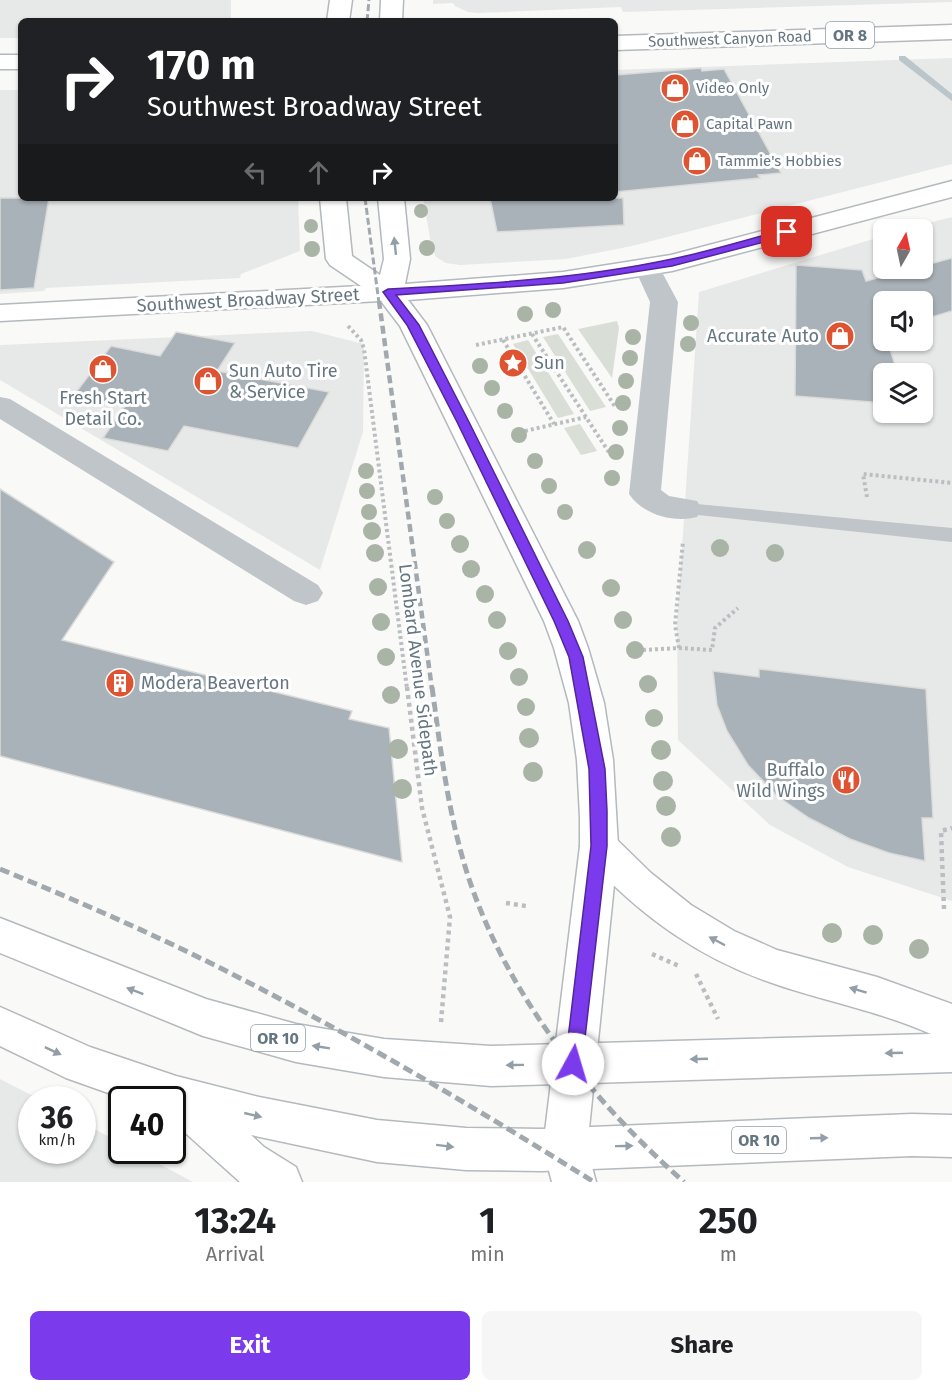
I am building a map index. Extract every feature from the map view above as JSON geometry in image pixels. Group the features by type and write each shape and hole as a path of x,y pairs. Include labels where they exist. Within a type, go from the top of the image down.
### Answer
{"street":[{"path":"338,18 341,0"},
{"path":"391,18 392,0"},
{"name":"Southwest Canyon Road","path":"618,43 950,34"},
{"path":"0,62 18,62"},
{"name":"Southwest Broadway Street","path":"0,313 513,285 672,263 952,189"},
{"path":"333,201 339,259 388,292 413,325 561,621 576,657 597,769 599,846 562,1171"},
{"path":"388,292 397,259 390,201"},
{"path":"647,267 664,302 645,494 660,505 686,510"},
{"path":"0,406 306,593"},
{"path":"599,846 631,881 669,913 719,943 770,965 919,1008 952,1024"},
{"name":"OR 10","path":"0,935 203,1017 296,1043 384,1058 491,1066 728,1057 952,1053"},
{"name":"OR 10","path":"0,1026 81,1064 146,1086"},
{"name":"OR 10","path":"186,1099 259,1117 377,1141 466,1149 562,1171 901,1136 952,1136"},
{"path":"186,1105 248,1162 280,1182"}],"lane":[{"path":"686,510 952,536"}],"path":[{"name":"Lombard Avenue Sidepath","path":"345,324 355,332 364,349 422,808 450,917 441,1023"},
{"path":"476,345 563,327 617,410"},
{"path":"532,334 610,454"},
{"path":"503,340 554,424"},
{"path":"525,431 586,417"},
{"path":"867,497 863,474 952,483"},
{"path":"679,648 675,625 686,510"},
{"path":"643,650 679,648 712,650 715,628 738,608"},
{"path":"944,909 940,831 952,828"},
{"path":"506,903 526,906"},
{"path":"652,954 696,974 722,1026"}],"shaded area":[{"path":"0,0 231,0 231,18 18,18 18,38 0,38"},
{"path":"433,0 952,0 952,2 623,12 621,7 479,13 468,12 453,3 433,4"},
{"path":"952,58 952,164 632,246 566,259 460,265 446,263 436,257 432,249 424,201 618,201 618,70"},
{"path":"0,90 18,90 18,201 298,201 300,251 241,274 240,278 46,288 44,291 0,294"},
{"path":"952,217 952,901 848,867 770,825 678,740 677,623 699,292 873,239 873,279 933,279 933,222"},
{"path":"617,321 619,328 612,378 578,329"},
{"path":"312,331 364,344 363,432 320,570 0,380 0,345"},
{"path":"558,334 606,407 590,411 543,337"},
{"path":"528,340 574,414 558,418 513,344"},
{"path":"580,424 597,451 581,455 564,428"},
{"path":"0,1079 18,1088 18,1164 96,1164 96,1130 108,1136 108,1164 159,1164 193,1182 0,1182"}],"building":[{"path":"701,68 702,71 724,69 781,173 758,175 760,178 618,192 618,75"},
{"path":"0,198 18,198 18,201 48,201 34,288 0,290"},
{"path":"618,198 623,198 624,225 497,232 491,201 618,201"},
{"name":"Accurate Auto","path":"952,258 952,311 933,317 933,291 873,291 873,351 891,351 894,363 873,363 873,402 795,396 796,265 862,270 866,281 933,279 933,263"},
{"name":"Sun Auto Tire & Service","path":"176,332 235,343 217,371 329,392 298,448 184,426 168,451 103,438 125,406 74,395 111,346 160,356"},
{"name":"Modera Beaverton","path":"0,489 114,562 62,640 352,711 349,719 389,728 402,862 0,756"},
{"name":"Buffalo Wild Wings","path":"759,669 926,689 933,818 922,818 925,861 889,853 850,839 809,818 777,796 748,765 727,731 717,705 713,671 759,677"}],"waterway":[{"path":"902,58 952,98"}],"railway":[{"path":"367,18 369,0"},
{"path":"365,201 379,303"},
{"path":"379,301 432,689"},
{"path":"432,687 445,775 458,841 480,909 500,954 552,1038 582,1077 614,1114 684,1182"},
{"path":"0,869 146,932 278,998 415,1074 594,1182"}],"place":[{"name":"Video Only","path":"675,88"},
{"name":"Capital Pawn","path":"685,124"},
{"name":"Tammie's Hobbies","path":"697,161"},
{"name":"Accurate Auto","path":"840,336"},
{"name":"Sun","path":"513,363"},
{"name":"Fresh Start Detail Co.","path":"103,369"},
{"name":"Sun Auto Tire & Service","path":"208,381"},
{"name":"Modera Beaverton","path":"120,683"},
{"name":"Buffalo Wild Wings","path":"846,780"}],"route":[{"path":"573,1064 599,846 600,811 597,769 589,717 576,657 561,621 463,422 413,325 388,292 494,287 563,280 672,263 787,232"}]}
